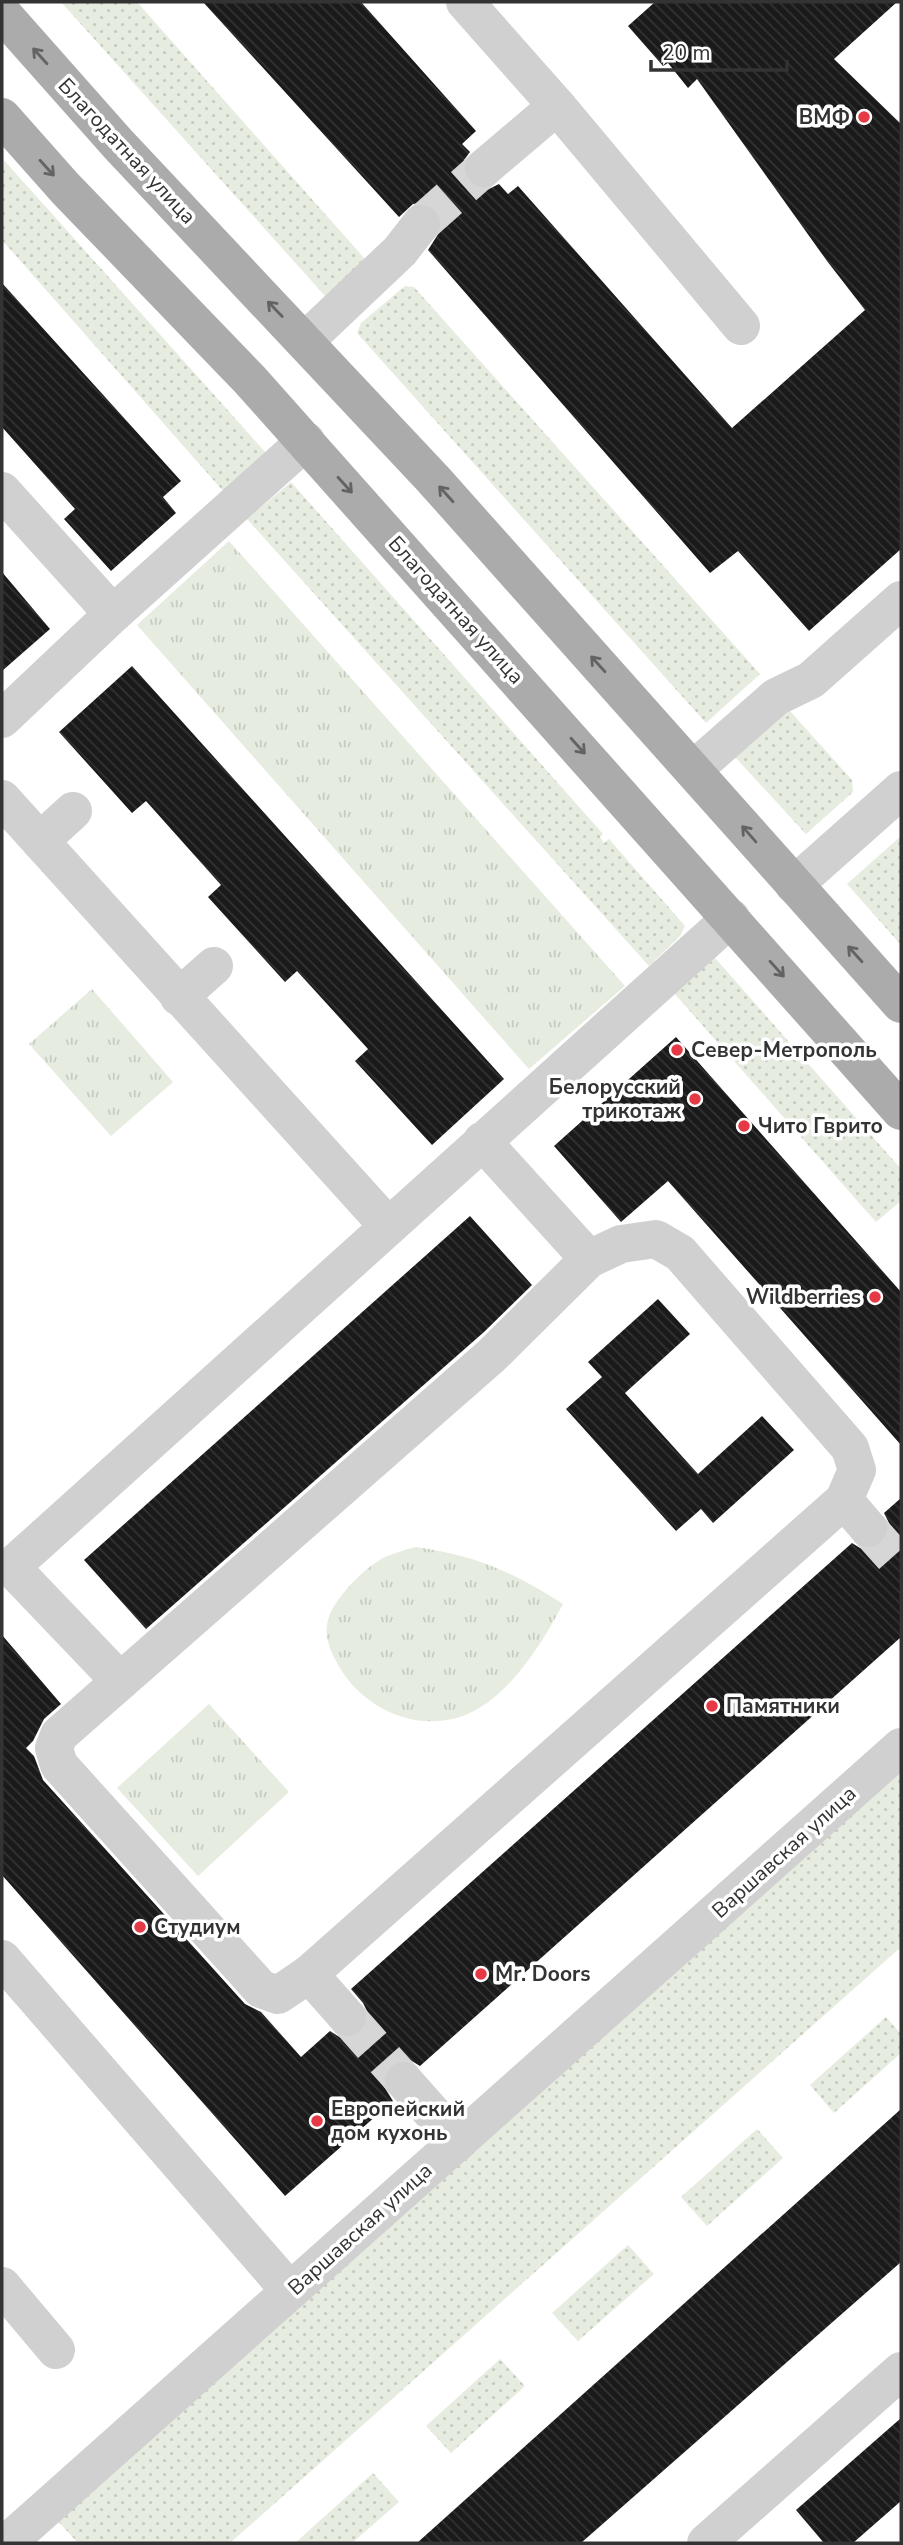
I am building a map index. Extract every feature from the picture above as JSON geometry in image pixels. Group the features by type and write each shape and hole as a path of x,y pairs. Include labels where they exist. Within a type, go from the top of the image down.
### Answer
{"main road":[{"name":"Благодатная улица","path":"2,13 118,144 433,479 901,1004"},
{"name":"Благодатная улица","path":"2,117 65,188 306,441 901,1111"}],"street":[{"path":"465,2 557,106 741,326"},
{"path":"484,168 557,106"},
{"path":"305,341 400,251 421,224"},
{"path":"2,719 113,614 306,441"},
{"path":"2,491 113,614"},
{"path":"693,770 776,696 811,680 901,600"},
{"path":"794,885 901,790"},
{"path":"2,799 179,997 340,1148 388,1226"},
{"path":"40,841 73,811"},
{"path":"120,1681 7,1571 732,918"},
{"path":"179,997 214,966"},
{"path":"482,1142 589,1259"},
{"path":"656,1240 680,1253 850,1448 857,1470 856,1514 309,1974 278,1995 261,1989 59,1765 54,1748 59,1735 491,1356 589,1259 621,1244 656,1240"},
{"name":"Варшавская улица","path":"31,2536 290,2291 901,1747"},
{"path":"2,1959 15,1998 290,2291"},
{"path":"309,1974 347,2017"},
{"path":"404,2081 458,2142"},
{"path":"2,2286 56,2350"},
{"path":"706,2543 901,2371"}],"green space":[{"path":"61,2 137,2 365,259 326,297"},
{"path":"2,158 267,454 224,492 2,240"},
{"path":"405,286 414,287 760,674 706,723 357,333 361,323"},
{"path":"291,482 603,834 600,837 604,843 609,839 685,926 680,936 649,966 247,519"},
{"path":"229,541 625,986 529,1069 137,625"},
{"path":"789,710 852,780 853,792 806,834 735,757"},
{"path":"901,836 901,945 847,884"},
{"path":"715,958 901,1169 901,1201 876,1222 674,993"},
{"path":"92,989 173,1082 111,1136 29,1044"},
{"path":"415,1547 475,1560 510,1574 563,1604 532,1655 506,1687 474,1711 456,1718 420,1721 403,1717 371,1701 357,1690 346,1676 333,1656 328,1641 327,1625 331,1611 351,1584 385,1557"},
{"path":"209,1704 289,1792 198,1876 117,1788"},
{"path":"901,1771 901,1947 230,2543 78,2543 57,2520"},
{"path":"886,2017 901,2034 901,2053 834,2113 810,2085"},
{"path":"757,2129 783,2158 707,2226 681,2197"},
{"path":"628,2245 654,2274 578,2341 552,2313"},
{"path":"500,2359 525,2386 451,2453 426,2426"},
{"path":"373,2473 399,2502 352,2543 295,2543"}],"building":[{"path":"203,2 361,2 476,131 462,144 470,152 464,160 462,171 468,183 487,190 499,184 508,194 518,186 732,428 865,310 697,79 688,88 668,63 663,66 628,26 655,2 897,2 834,59 901,124 901,549 809,631 738,551 710,573 428,250 442,228 441,216 435,207 425,203 413,204 399,217"},
{"path":"2,283 181,481 163,497 176,513 111,571 64,519 75,509 2,427"},
{"path":"2,572 50,629 2,671"},
{"path":"132,666 504,1079 432,1145 355,1061 368,1049 297,971 285,982 208,897 221,885 146,801 132,813 59,732"},
{"path":"676,1037 901,1292 901,1445 668,1181 621,1222 554,1146"},
{"path":"470,1216 532,1285 484,1332 146,1629 84,1560"},
{"path":"658,1299 690,1334 625,1393 698,1474 762,1416 794,1450 713,1523 701,1509 676,1531 566,1409 602,1377 588,1362"},
{"path":"901,1498 901,1637 420,2066 410,2060 400,2060 389,2065 384,2073 383,2085 393,2101 285,2196 2,1875 2,1635 61,1704 44,1719 33,1741 26,1748 34,1756 43,1780 245,2004 261,2012 301,2057 330,2031 341,2038 352,2038 361,2034 367,2025 368,2013 351,1989 852,1543 871,1550 883,1544 889,1535 890,1525 884,1513"},
{"path":"901,2109 901,2262 581,2543 417,2543"},
{"path":"901,2418 901,2501 853,2543 824,2543 796,2510"}],"tunnel":[{"path":"421,224 484,168"},
{"path":"868,1528 901,1565"},
{"path":"347,2017 404,2081"}],"place":[{"name":"ВМФ","path":"864,117"},
{"name":"Север-Метрополь","path":"677,1050"},
{"name":"Белорусский трикотаж","path":"695,1099"},
{"name":"Чито Гврито","path":"744,1126"},
{"name":"Wildberries","path":"875,1297"},
{"name":"Памятники","path":"712,1706"},
{"name":"Студиум","path":"140,1927"},
{"name":"Mr. Doors","path":"481,1974"},
{"name":"Европейский дом кухонь","path":"317,2121"}]}
